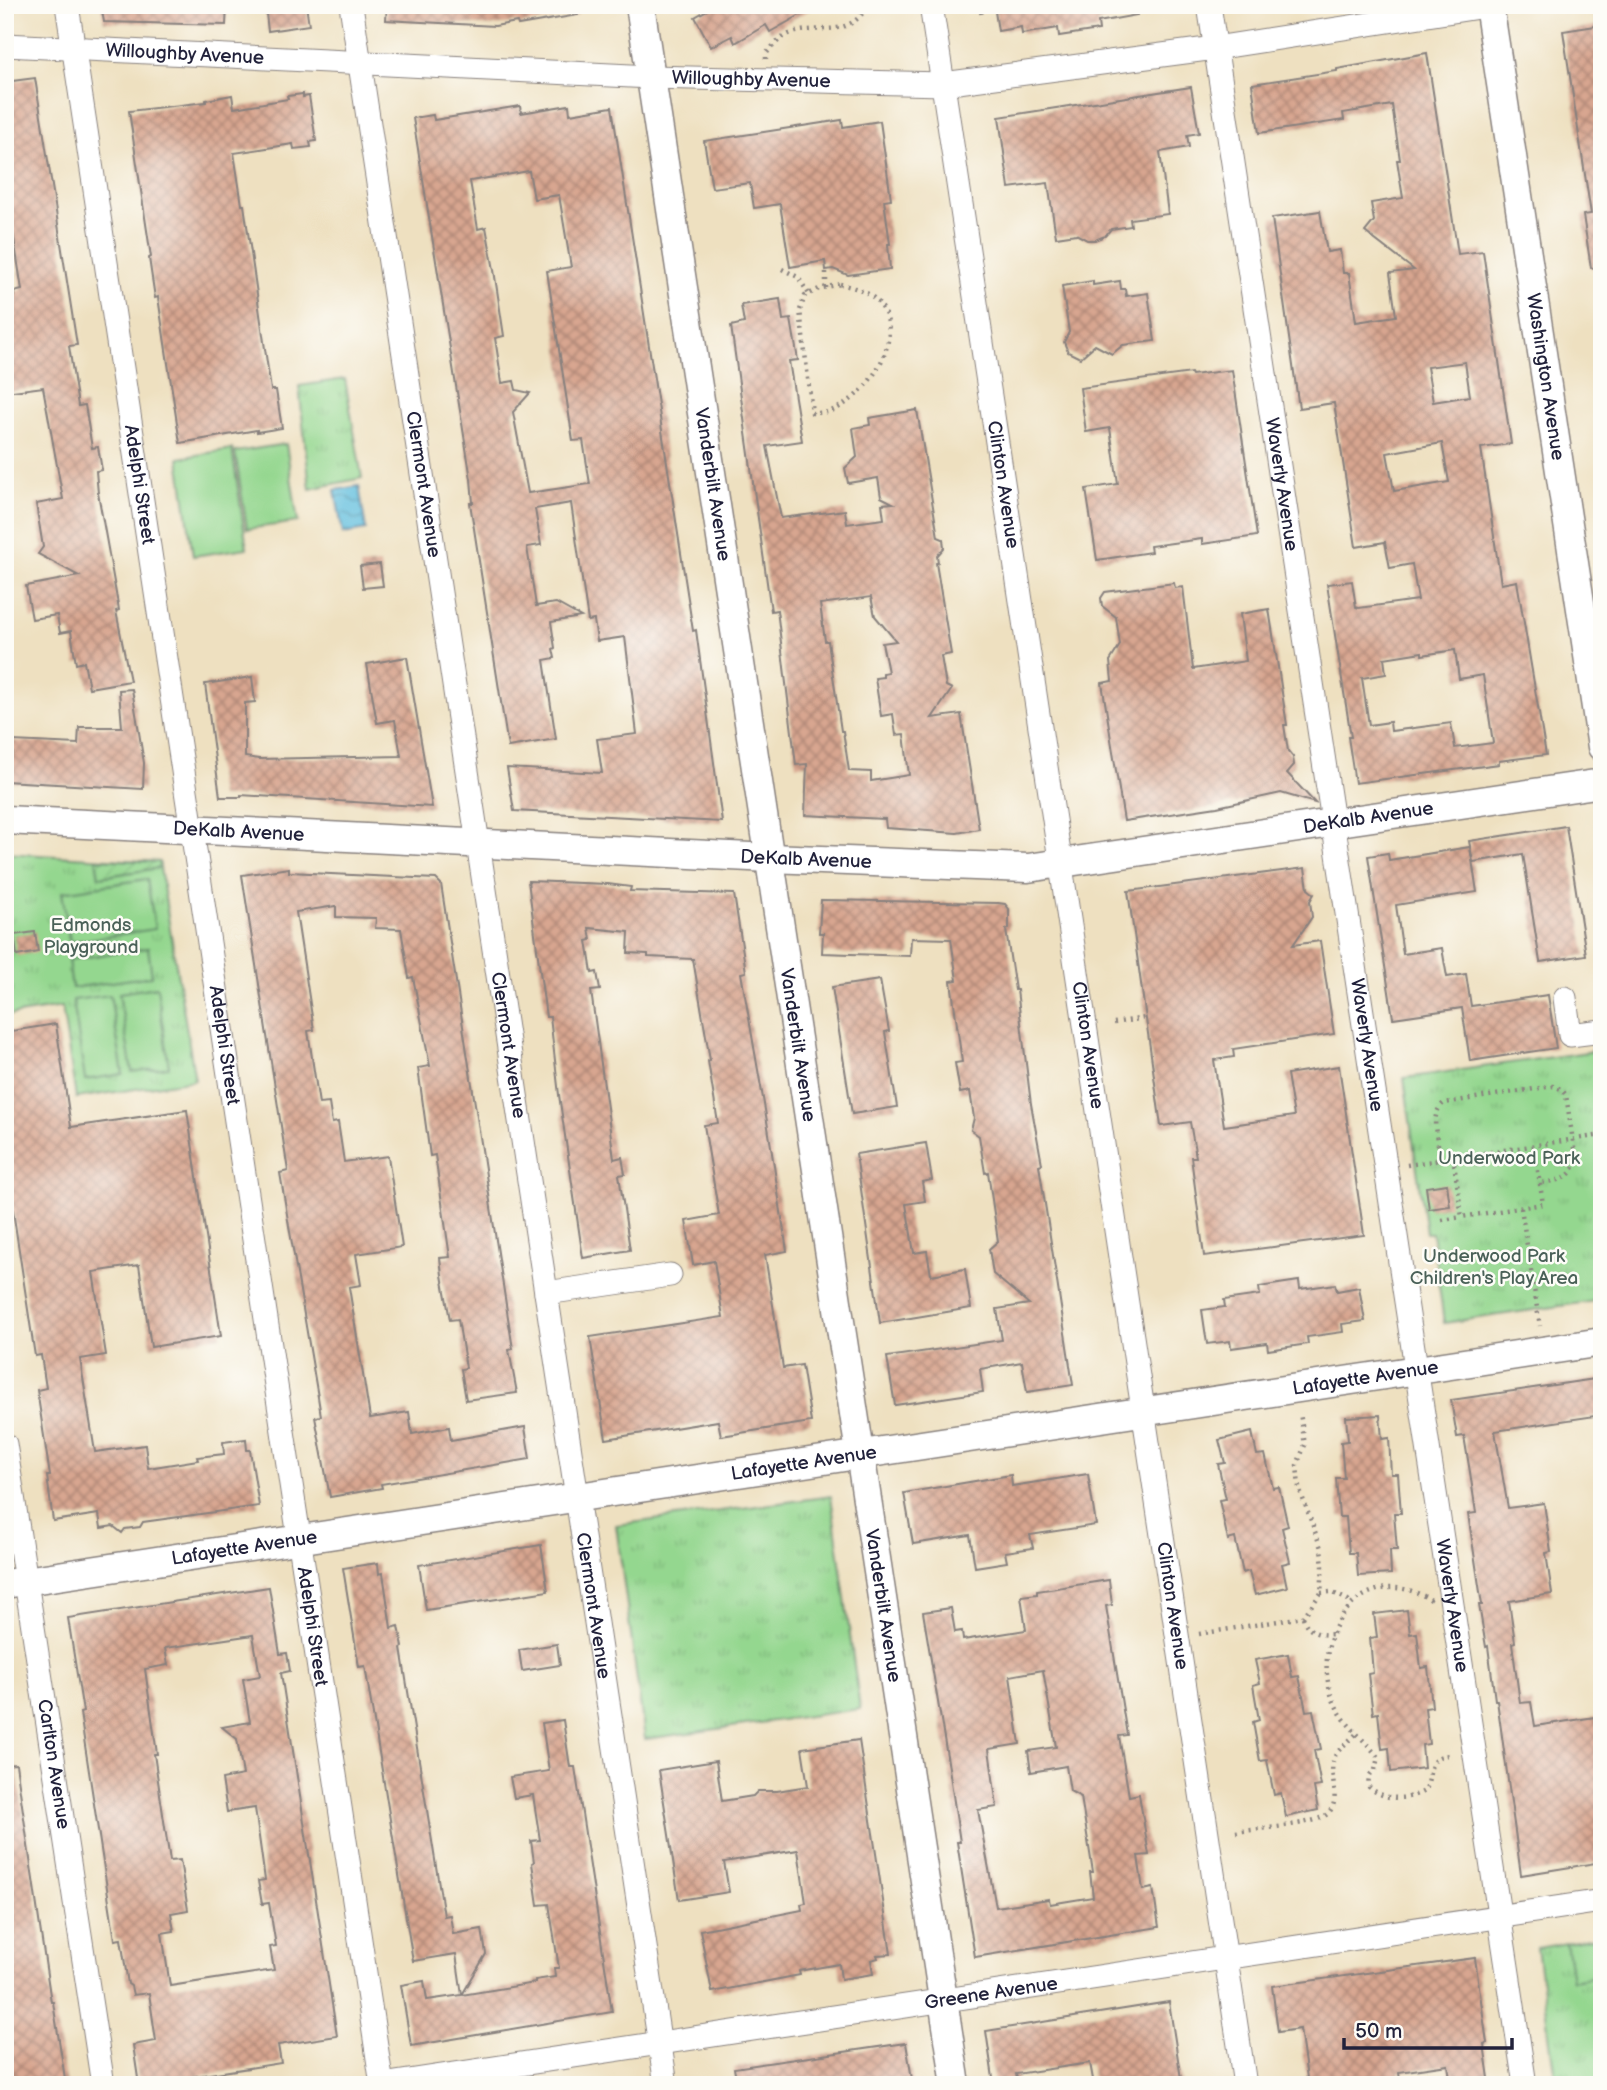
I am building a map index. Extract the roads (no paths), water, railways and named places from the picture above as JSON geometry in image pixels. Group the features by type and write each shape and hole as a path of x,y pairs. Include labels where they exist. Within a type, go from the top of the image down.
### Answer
{"main road":[{"name":"Vanderbilt Avenue","path":"640,5 956,2085"},
{"name":"Washington Avenue","path":"1490,5 1602,747"},
{"name":"DeKalb Avenue","path":"5,820 770,858 1028,868 1602,783"},
{"name":"Lafayette Avenue","path":"16,1582 1602,1342"}],"street":[{"name":"Adelphi Street","path":"67,5 382,2085"},
{"name":"Clermont Avenue","path":"351,5 666,2085"},
{"name":"Clinton Avenue","path":"931,5 1245,2085"},
{"name":"Waverly Avenue","path":"1209,5 1525,2085"},
{"name":"Willoughby Avenue","path":"5,45 651,77 943,84 1216,48 1490,5"},
{"path":"1565,998 1570,1035 1602,1031"},
{"path":"546,1293 670,1275"},
{"name":"Carlton Avenue","path":"5,1444 16,1582 103,2085"},
{"name":"Greene Avenue","path":"382,2085 1602,1901"}],"water":[{"path":"359,486 366,530 343,534 335,490"}],"park label":[{"name":"Edmonds Playground","path":"91,936"},
{"name":"Underwood Park","path":"1509,1158"},
{"name":"Underwood Park Children's Play Area","path":"1494,1267"}]}
